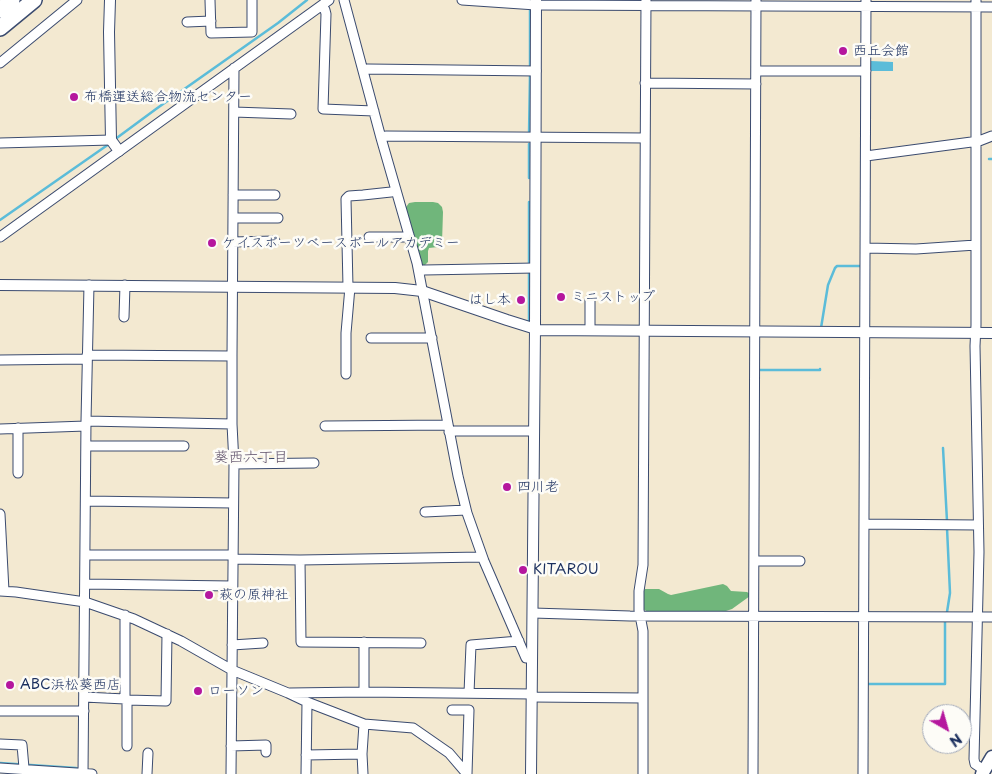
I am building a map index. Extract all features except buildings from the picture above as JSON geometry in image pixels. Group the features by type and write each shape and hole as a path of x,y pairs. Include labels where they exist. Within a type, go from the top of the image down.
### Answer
{"highway":[{"path":"0,10 12,0"},
{"path":"0,28 34,0"}],"main road":[{"path":"983,772 992,757"}],"street":[{"path":"0,63 78,0"},
{"path":"110,0 111,140 119,151"},
{"path":"210,0 211,33 252,32 252,0"},
{"path":"344,0 419,271 466,510 482,557 526,658 532,658"},
{"path":"462,0 646,3 976,3 992,7"},
{"path":"531,774 536,2"},
{"path":"325,3 323,109 374,111"},
{"path":"0,237 325,3"},
{"path":"643,774 643,631 639,610 639,591 643,565 646,3"},
{"path":"753,774 756,3"},
{"path":"863,774 866,3"},
{"path":"976,3 975,346 978,525 974,759 983,772"},
{"path":"187,22 211,21"},
{"path":"231,774 234,464 232,424 232,242 234,68"},
{"path":"363,70 368,68 536,71"},
{"path":"756,71 866,71"},
{"path":"645,83 756,84"},
{"path":"234,112 291,114"},
{"path":"381,138 386,136 645,138"},
{"path":"866,156 976,141 992,136"},
{"path":"0,143 111,140"},
{"path":"346,374 349,288 346,199 349,196 396,190"},
{"path":"233,195 275,195"},
{"path":"233,218 278,218"},
{"path":"369,237 404,237 409,235"},
{"path":"232,242 275,241"},
{"path":"865,248 916,249 976,245"},
{"path":"419,271 535,268"},
{"path":"0,284 395,288 422,291 539,330 992,332"},
{"path":"83,774 89,285"},
{"path":"124,317 125,285"},
{"path":"590,300 590,330"},
{"path":"371,338 432,338"},
{"path":"0,360 232,356"},
{"path":"0,429 86,423 232,424"},
{"path":"325,426 449,429 455,431 534,431"},
{"path":"18,428 18,473"},
{"path":"86,446 184,446"},
{"path":"234,464 314,463"},
{"path":"86,501 233,503"},
{"path":"426,512 466,510"},
{"path":"0,514 2,591 85,602 167,634 232,670 364,724 413,728 449,753 467,774"},
{"path":"864,524 978,525"},
{"path":"85,554 300,560 482,557"},
{"path":"300,560 301,642 421,643"},
{"path":"754,561 800,561"},
{"path":"85,584 232,586"},
{"path":"532,613 640,616 992,617"},
{"path":"125,616 127,746"},
{"path":"84,697 166,701 167,634"},
{"path":"469,693 471,645 519,641"},
{"path":"364,642 364,692"},
{"path":"232,645 263,644"},
{"path":"288,693 469,693 643,698"},
{"path":"306,774 307,702"},
{"path":"0,710 84,711"},
{"path":"452,710 469,710 467,774"},
{"path":"363,774 364,724"},
{"path":"0,744 22,745 23,764"},
{"path":"231,746 266,745 266,752"},
{"path":"147,774 148,753"},
{"path":"306,755 362,754"},
{"path":"0,768 92,774"}],"green space":[{"path":"409,203 438,203 442,207 443,212 441,246 429,248 428,262 424,266 422,266 406,212 406,207"},
{"path":"723,584 731,591 747,592 750,596 732,609 723,612 648,612 643,609 643,591 645,589 659,589 671,595"}],"water":[{"path":"871,61 893,62 893,71 871,71"}],"waterway":[{"path":"114,140 278,23 307,0"},
{"path":"530,8 530,66"},
{"path":"529,134 530,75"},
{"path":"0,220 109,144"},
{"path":"529,144 529,178"},
{"path":"529,202 529,265"},
{"path":"821,328 828,285 835,268 837,266 860,266"},
{"path":"529,272 529,320"},
{"path":"759,370 820,369"},
{"path":"943,448 947,521"},
{"path":"947,528 950,593 947,612"},
{"path":"867,684 945,684 945,620"},
{"path":"0,763 76,768"}],"place":[{"name":"西丘会館","path":"843,51"},
{"name":"布橋運送総合物流センター","path":"74,97"},
{"name":"ケイスポーツベースボールアカデミー","path":"212,243"},
{"name":"ミニストップ","path":"561,297"},
{"name":"はし本","path":"521,300"},
{"name":"四川老","path":"507,487"},
{"name":"KITAROU","path":"523,570"},
{"name":"萩の原神社","path":"209,595"},
{"name":"ABC浜松葵西店","path":"10,685"},
{"name":"ローソン","path":"198,691"}],"district":[{"name":"葵西六丁目","path":"251,458"}]}
